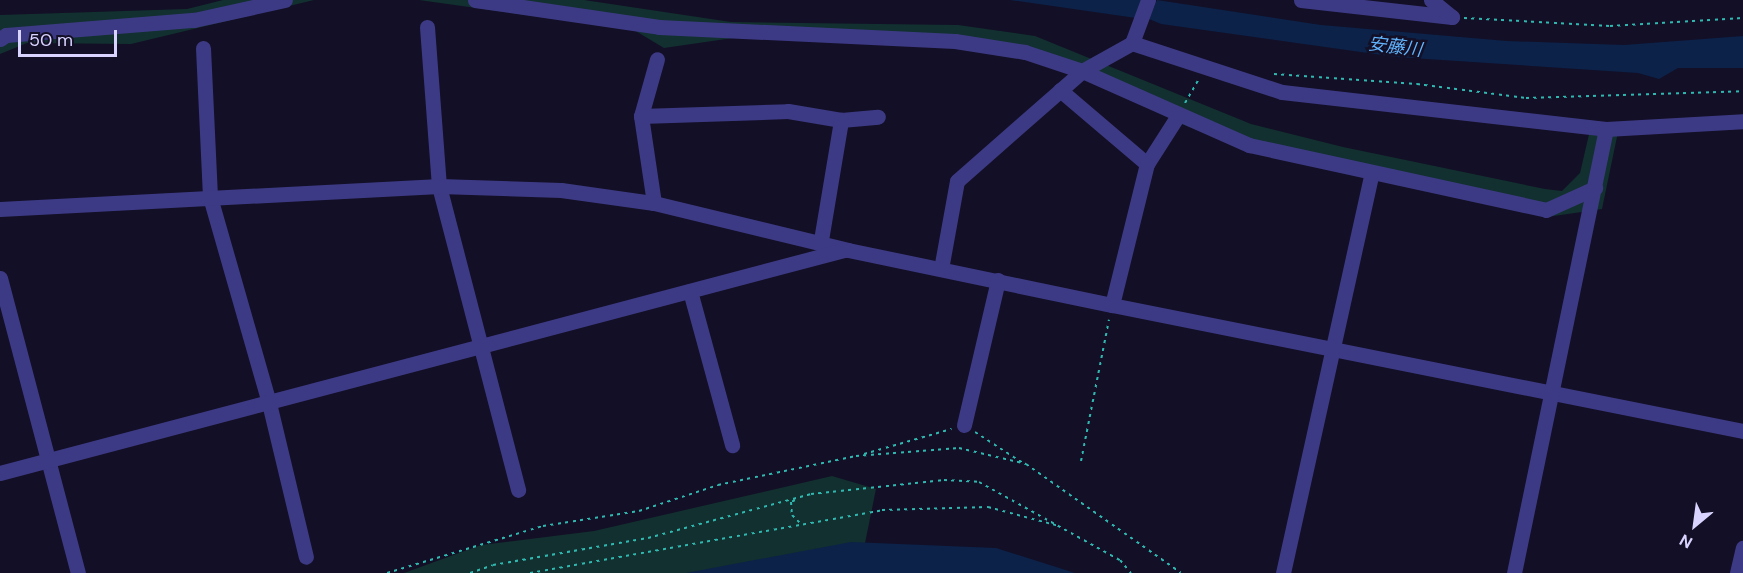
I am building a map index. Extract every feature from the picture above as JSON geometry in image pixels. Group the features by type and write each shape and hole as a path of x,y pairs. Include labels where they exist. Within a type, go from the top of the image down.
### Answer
{"street":[{"path":"0,39 6,35 194,20 285,0"},
{"path":"475,0 658,27 955,41 1025,52 1082,71 1249,145 1546,210 1595,188"},
{"path":"941,269 957,181 1082,71 1132,43 1148,0"},
{"path":"1301,0 1452,17"},
{"path":"1431,0 1452,17"},
{"path":"427,27 439,186 518,490"},
{"path":"1132,43 1205,69 1282,92 1606,129 1743,121"},
{"path":"203,48 210,197 269,403 306,557"},
{"path":"654,204 641,116 657,59"},
{"path":"1060,90 1148,164"},
{"path":"641,116 788,111 841,120 878,117"},
{"path":"1112,305 1148,164 1179,114"},
{"path":"821,240 841,120"},
{"path":"1514,573 1606,129"},
{"path":"1283,573 1370,180"},
{"path":"0,209 439,186 561,190 654,204 821,240 848,250 1112,305 1552,394 1743,430"},
{"path":"0,473 848,250"},
{"path":"0,278 51,460 78,573"},
{"path":"964,425 998,280"},
{"path":"690,291 732,445"},
{"path":"1737,573 1743,548"}],"path":[{"path":"1452,17 1610,26 1743,18"},
{"path":"1179,114 1205,69"},
{"path":"1266,74 1417,84 1526,98 1743,91"},
{"path":"1081,461 1112,305"},
{"path":"387,573 543,526 639,511 718,485 856,456 964,425 1026,464 1181,573"},
{"path":"856,456 959,448 1026,464"},
{"path":"470,573 493,565 648,538 800,497 944,480 979,482 1120,560 1131,573"},
{"path":"800,497 791,502 792,515 797,524 805,525"},
{"path":"530,573 882,510 980,507 1064,527"}],"green space":[{"path":"223,0 314,0 131,44 27,43 0,54 0,15 187,9"},
{"path":"419,0 584,0 731,22 958,25 1035,36 1251,124 1343,147 1562,191 1580,173 1590,130 1618,132 1602,209 1547,217 1252,151 1179,123 1100,84 1036,61 941,45 733,38 664,48 634,30"},
{"path":"832,476 876,489 862,558 778,573 404,573 481,545 594,531"}],"water":[{"path":"1010,0 1142,0 1136,18"},
{"name":"安藤川","path":"1157,0 1321,25 1507,41 1624,45 1743,36 1743,68 1678,68 1659,79 1638,73 1396,57 1161,24 1149,19"},
{"path":"851,542 996,548 1075,573 686,573"}]}
